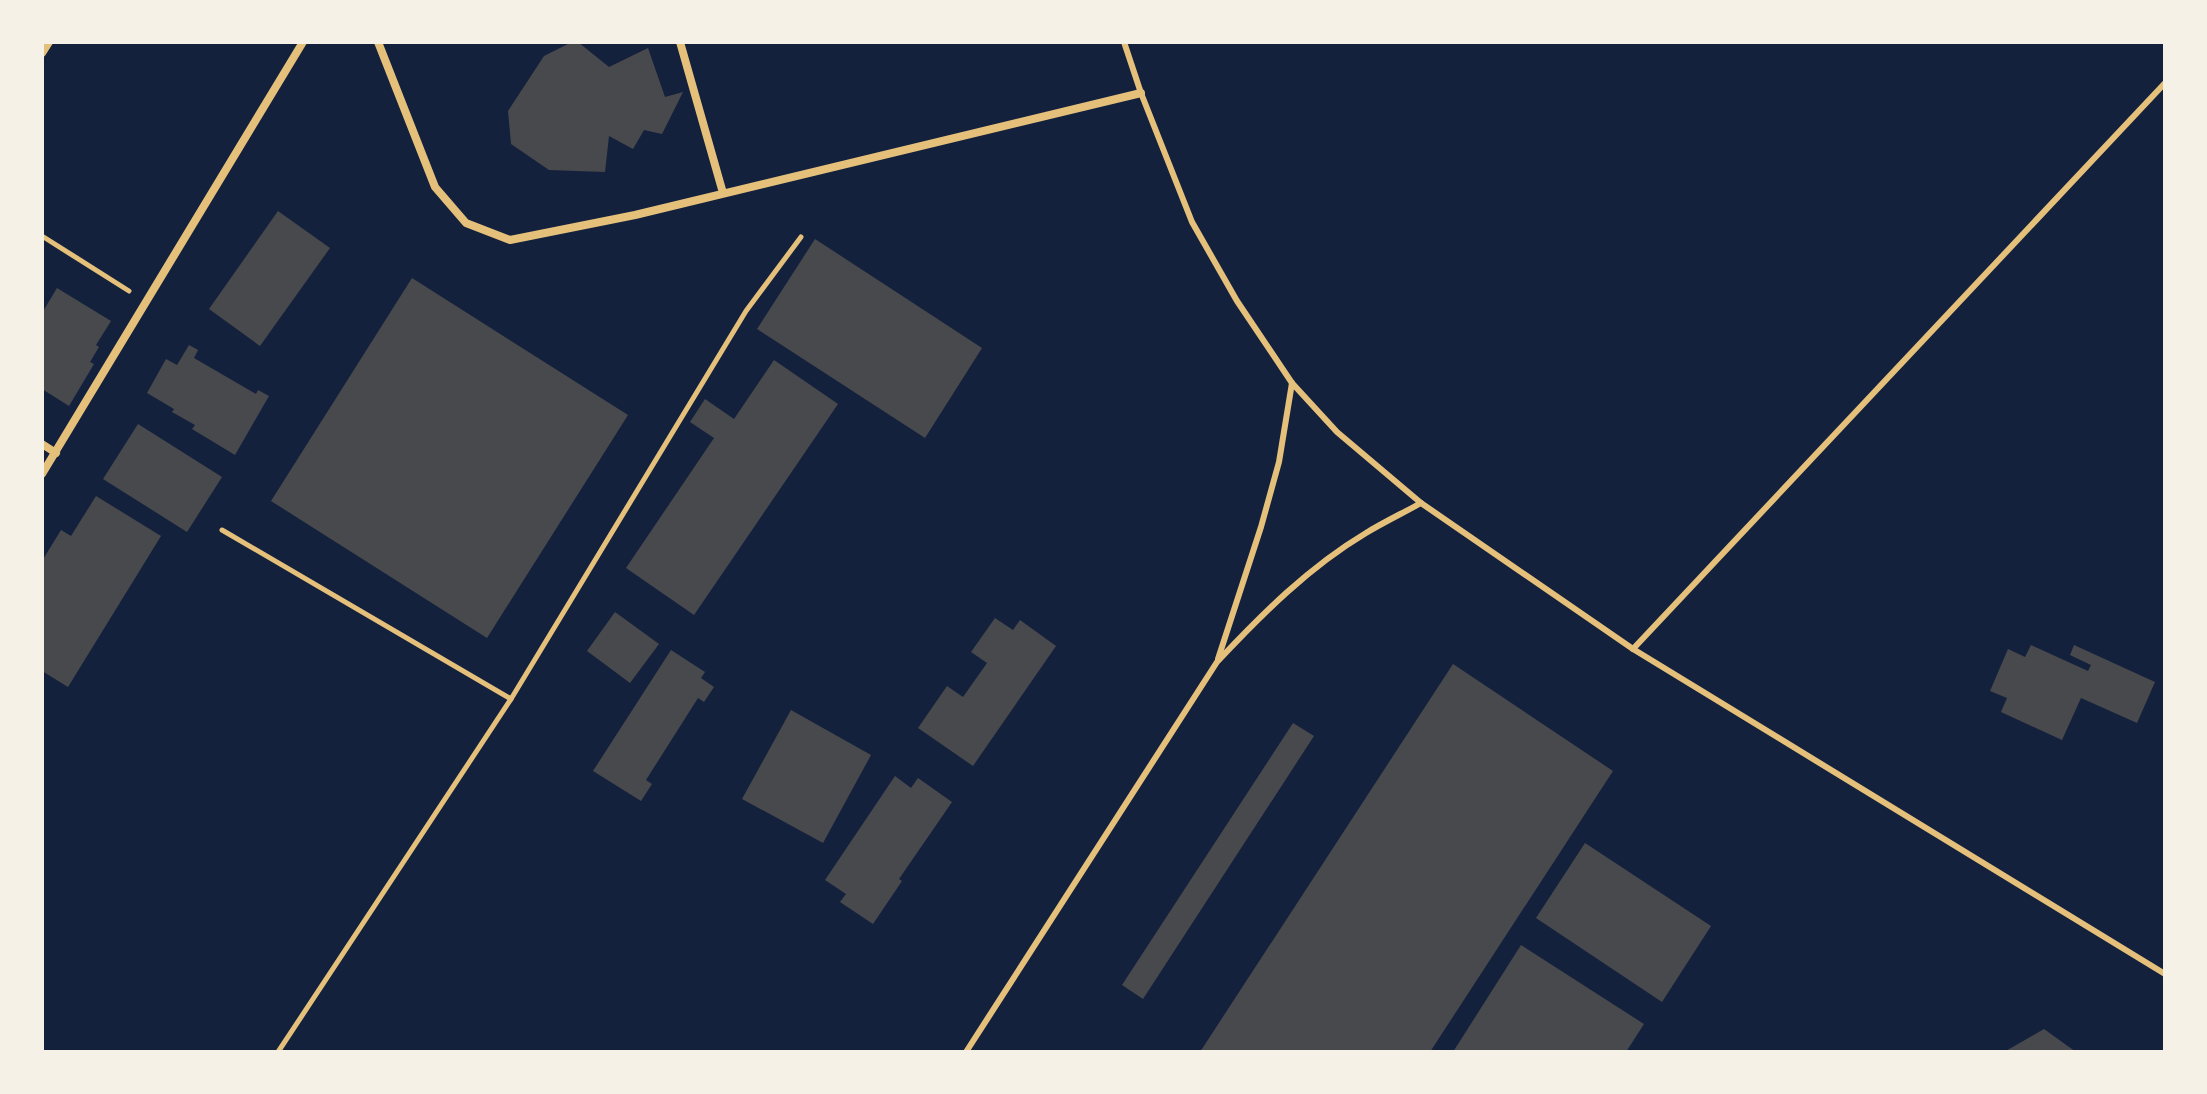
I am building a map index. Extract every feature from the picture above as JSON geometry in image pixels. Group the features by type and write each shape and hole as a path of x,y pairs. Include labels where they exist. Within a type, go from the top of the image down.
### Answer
{"street":[{"path":"42,53 49,42"},
{"path":"42,474 303,42"},
{"path":"378,42 435,187 466,223 510,240 635,215 1141,93"},
{"path":"680,42 723,193"},
{"path":"42,444 56,453"}],"lane":[{"path":"1124,42 1192,222 1237,301 1292,383 1337,432 1421,503 1633,649 2165,974"},
{"path":"1633,649 2165,83"},
{"path":"1217,662 1279,462 1292,383"},
{"path":"966,1052 1217,662 1266,610 1319,565 1365,533 1421,503"}],"path":[{"path":"42,236 145,302"},
{"path":"278,1052 511,699 746,311 801,237"},
{"path":"222,530 511,699"}],"building":[{"path":"578,42 609,67 648,48 665,97 683,92 662,134 644,130 633,149 609,136 605,172 549,170 511,144 508,111 544,56"},
{"path":"278,211 330,248 260,346 209,309"},
{"path":"815,239 982,348 925,438 757,329"},
{"path":"412,278 628,415 487,638 271,501"},
{"path":"57,288 111,321 96,345 99,347 90,362 94,364 69,406 42,389 42,313"},
{"path":"189,345 198,350 194,358 256,394 258,390 269,396 235,455 192,429 195,425 147,393 166,359 177,365"},
{"path":"774,360 838,404 694,615 626,568 714,438 690,422 705,399 734,419"},
{"path":"138,424 222,477 187,532 103,479"},
{"path":"96,496 161,536 68,687 42,671 42,561 61,530 71,536"},
{"path":"615,612 659,644 630,683 587,651"},
{"path":"995,618 1013,630 1020,620 1056,646 973,766 918,728 947,686 963,697 987,663 971,652"},
{"path":"2031,645 2088,671 2091,665 2070,655 2074,645 2155,682 2137,723 2081,698 2062,740 2001,712 2007,698 1990,691 2008,649 2025,657"},
{"path":"671,650 705,672 701,678 714,687 704,702 698,698 646,780 652,784 641,801 593,771"},
{"path":"1453,664 1613,771 1430,1052 1200,1052"},
{"path":"791,710 871,755 823,843 742,799"},
{"path":"1293,723 1314,736 1143,999 1122,985"},
{"path":"895,776 911,788 918,778 952,802 899,879 902,881 873,924 840,902 846,894 825,880"},
{"path":"1585,843 1711,926 1662,1002 1536,918"},
{"path":"1521,945 1644,1024 1626,1052 1453,1052"},
{"path":"2044,1029 2076,1052 2004,1052"}]}
